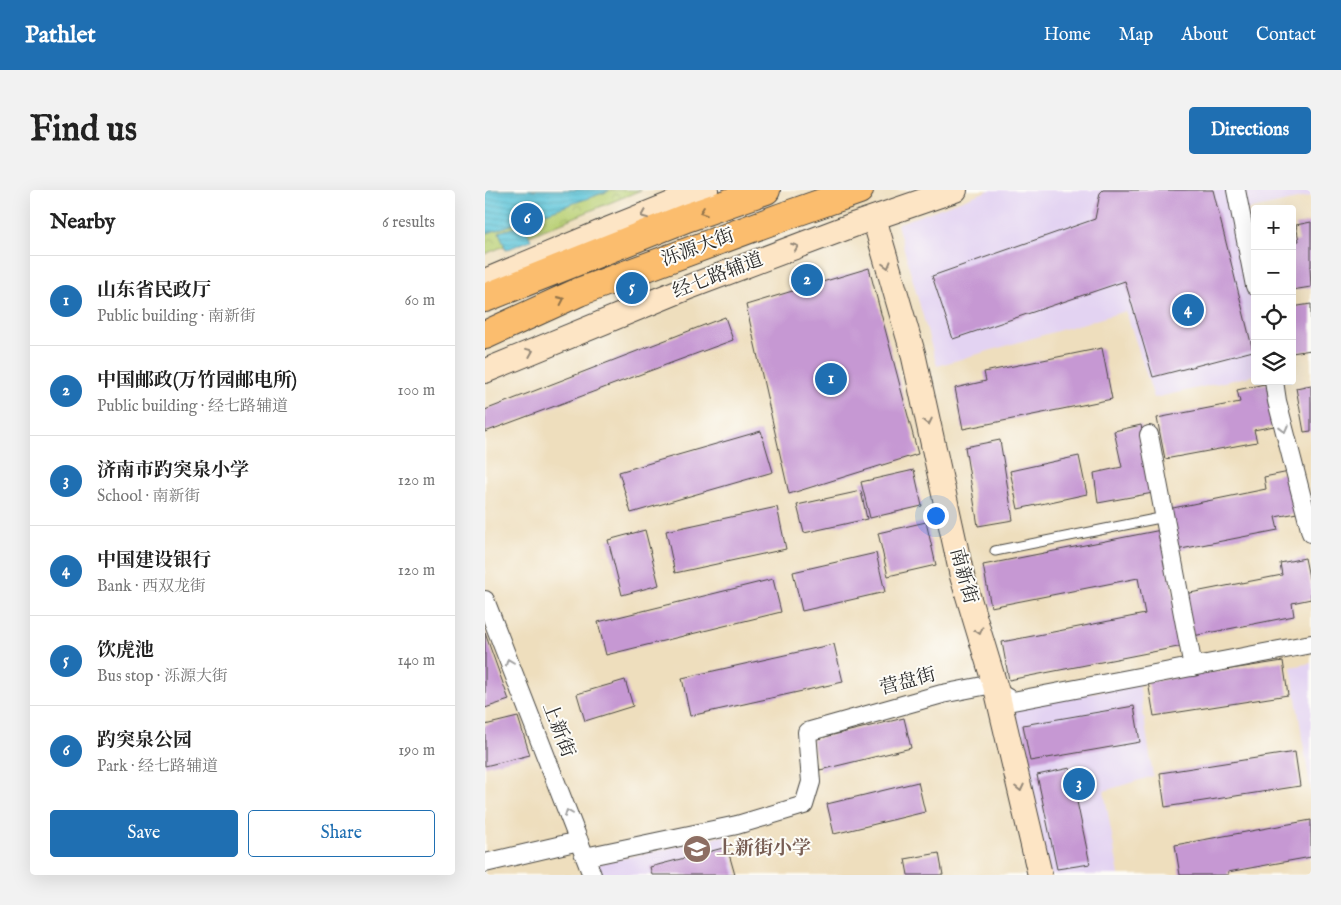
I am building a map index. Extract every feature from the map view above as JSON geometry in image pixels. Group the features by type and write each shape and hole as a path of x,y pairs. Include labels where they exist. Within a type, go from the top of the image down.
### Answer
{"main road":[{"name":"泺源大街","path":"485,298 686,218 766,190"},
{"name":"泺源大街","path":"485,335 579,292 783,216 859,190"}],"street":[{"path":"485,281 705,190"},
{"name":"经七路辅道","path":"485,371 689,287 955,190"},
{"path":"1236,190 1251,266"},
{"name":"南新街","path":"874,218 913,353 962,576 997,692 1040,875"},
{"path":"1274,385 1311,533"},
{"path":"1149,436 1193,667"},
{"name":"上新街","path":"485,600 592,875"},
{"name":"营盘街","path":"585,857 731,827 804,805 811,782 807,732 942,694 970,688 988,685 1013,701 1311,644"},
{"path":"485,863 579,841"}],"lane":[{"path":"995,551 1165,517"}],"shaded area":[{"path":"990,190 1311,190 1311,196 1270,205 1251,205 1251,209 1247,210 1251,231 1251,376 1154,398 1126,311 937,366 897,224"},
{"path":"1311,663 1311,792 1291,667"},
{"path":"1139,684 1153,776 1104,791 1119,875 1049,875 1014,707"},
{"name":"上新街小学","path":"727,835 738,875 601,875 597,864"}],"green space":[{"path":"485,190 641,190 485,254"}],"water":[{"path":"485,190 609,190 609,191 485,234"},
{"path":"524,224 531,240 506,250 499,232"}],"building":[{"path":"1103,190 1213,190 1251,343 1251,352 1153,377 1125,281 953,339 932,276 1095,219 1100,193"},
{"path":"1311,222 1311,287 1296,289 1296,241 1299,241 1296,225"},
{"path":"869,268 918,454 789,494 746,305"},
{"path":"1311,304 1311,350 1296,352 1296,306"},
{"path":"725,317 733,340 485,432 485,410"},
{"path":"1102,348 1112,399 963,429 955,388 986,381 984,372"},
{"path":"1269,385 1279,425 1254,430 1257,442 1165,459 1157,418 1240,402 1237,390"},
{"path":"1311,385 1311,431 1304,432 1296,388"},
{"path":"1141,425 1153,493 1098,503 1094,473 1122,467 1114,431"},
{"path":"761,431 773,472 631,513 619,472"},
{"path":"1000,440 1013,520 978,526 965,447"},
{"path":"1079,456 1087,494 1018,509 1010,471"},
{"path":"914,470 922,506 870,518 861,482"},
{"path":"1289,472 1297,513 1275,517 1278,530 1176,550 1168,509 1266,489 1264,477"},
{"path":"861,491 867,519 804,533 797,505"},
{"path":"777,507 786,549 675,573 666,531"},
{"path":"926,522 936,565 888,576 878,533"},
{"path":"645,530 659,585 622,595 608,540"},
{"path":"1161,530 1183,646 1009,680 1002,642 1145,614 1138,578 991,607 983,565"},
{"path":"876,553 885,592 802,611 793,572"},
{"path":"1305,558 1311,587 1311,599 1292,603 1294,616 1193,636 1185,594 1282,575 1280,563"},
{"path":"773,579 781,612 606,655 598,622"},
{"path":"485,633 509,700 485,708"},
{"path":"834,644 843,682 690,716 682,678"},
{"path":"1283,661 1288,695 1154,716 1148,682"},
{"path":"625,680 633,706 585,721 577,694"},
{"path":"1134,706 1140,742 1030,761 1023,725"},
{"path":"518,717 530,755 485,766 485,725"},
{"path":"904,718 911,748 820,770 812,740"},
{"path":"1295,752 1300,786 1165,807 1160,773"},
{"path":"1070,768 1090,864 1057,869 1037,775"},
{"path":"918,782 925,812 834,834 827,804"},
{"path":"1311,820 1311,857 1228,872 1228,875 1180,875 1175,845"},
{"path":"727,847 735,875 652,875 650,867"},
{"path":"939,853 943,875 908,875 905,859"}],"place":[{"name":"趵突泉公园","path":"527,219"},
{"name":"中国邮政(万竹园邮电所)","path":"807,280"},
{"name":"饮虎池","path":"632,288"},
{"name":"中国建设银行","path":"1188,310"},
{"name":"山东省民政厅","path":"831,379"},
{"name":"济南市趵突泉小学","path":"1079,784"},
{"name":"上新街小学","path":"697,849"}]}
